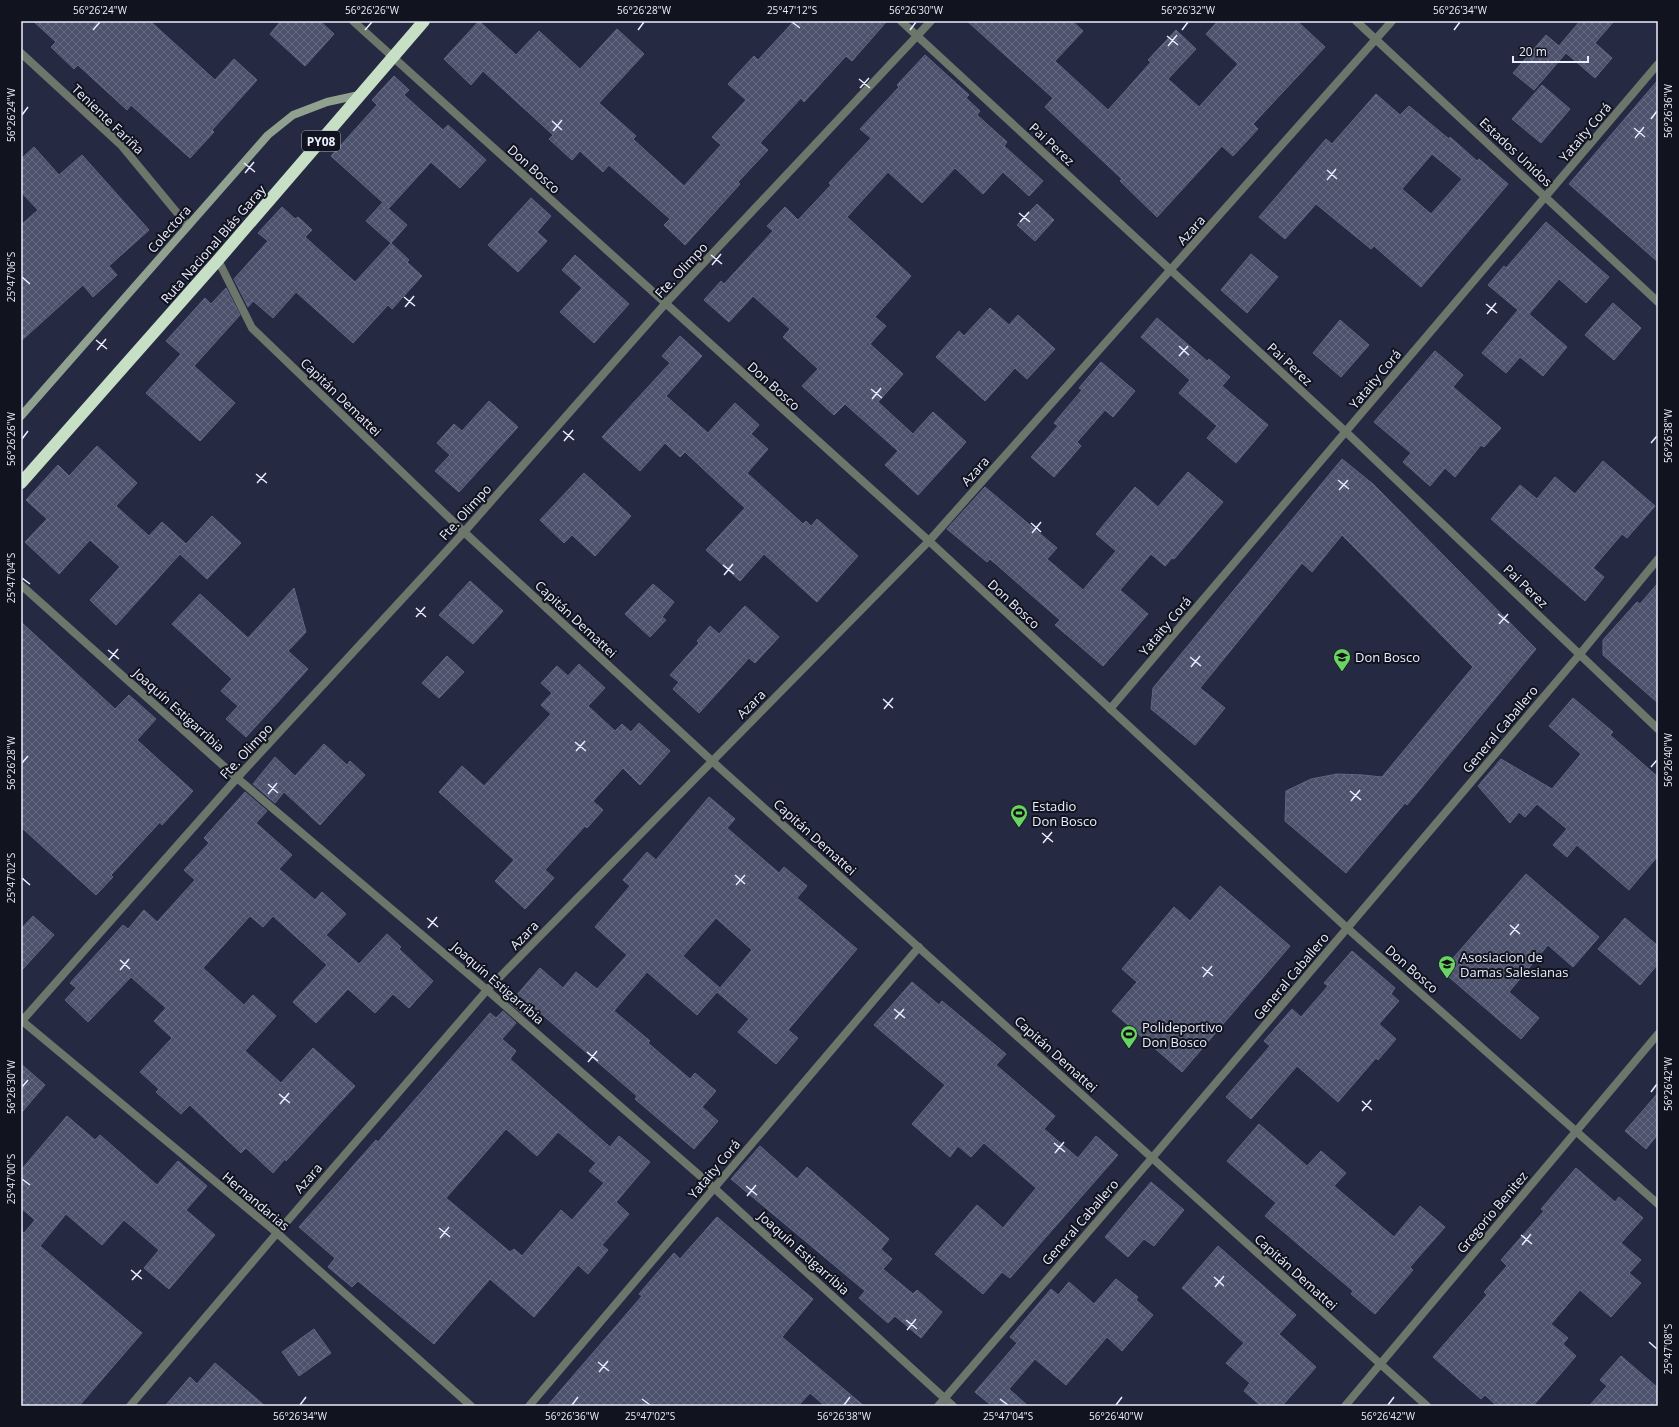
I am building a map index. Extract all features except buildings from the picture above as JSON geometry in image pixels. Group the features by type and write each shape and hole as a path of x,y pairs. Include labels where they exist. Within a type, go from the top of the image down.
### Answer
{"highway":[{"name":"Ruta Nacional Blás Garay","path":"21,483 218,260 424,21"}],"main road":[{"name":"Colectora","path":"21,416 268,135 293,115 327,102 360,95"}],"street":[{"name":"Don Bosco","path":"354,21 665,304 929,541 1347,928 1658,1204"},
{"name":"Pai Perez","path":"901,21 1346,432 1658,729"},
{"name":"Fte. Olimpo","path":"21,1021 237,778 464,532 665,304 931,21"},
{"name":"Estados Unidos","path":"1356,21 1546,196 1658,302"},
{"name":"Azara","path":"130,1406 276,1233 487,990 929,541 1392,21"},
{"name":"Teniente Fariña","path":"21,53 121,145 188,226"},
{"name":"Yataity Corá","path":"1110,709 1658,64"},
{"name":"Capitán Demattei","path":"218,260 252,328 464,532 712,761 1427,1406"},
{"name":"General Caballero","path":"938,1406 1152,1158 1580,654 1658,559"},
{"name":"Joaquín Estigarribia","path":"21,585 237,778 487,990 714,1188 953,1406"},
{"name":"Yataity Corá","path":"529,1406 919,947"},
{"name":"Hernandarias","path":"21,1021 276,1233 471,1406"},
{"name":"Gregorio Benitez","path":"1345,1406 1658,1034"}],"place":[{"name":"Don Bosco","path":"1342,672"},
{"name":"Estadio Don Bosco","path":"1019,828"},
{"name":"Asosiacion de Damas Salesianas","path":"1447,979"},
{"name":"Polideportivo Don Bosco","path":"1129,1049"}]}
